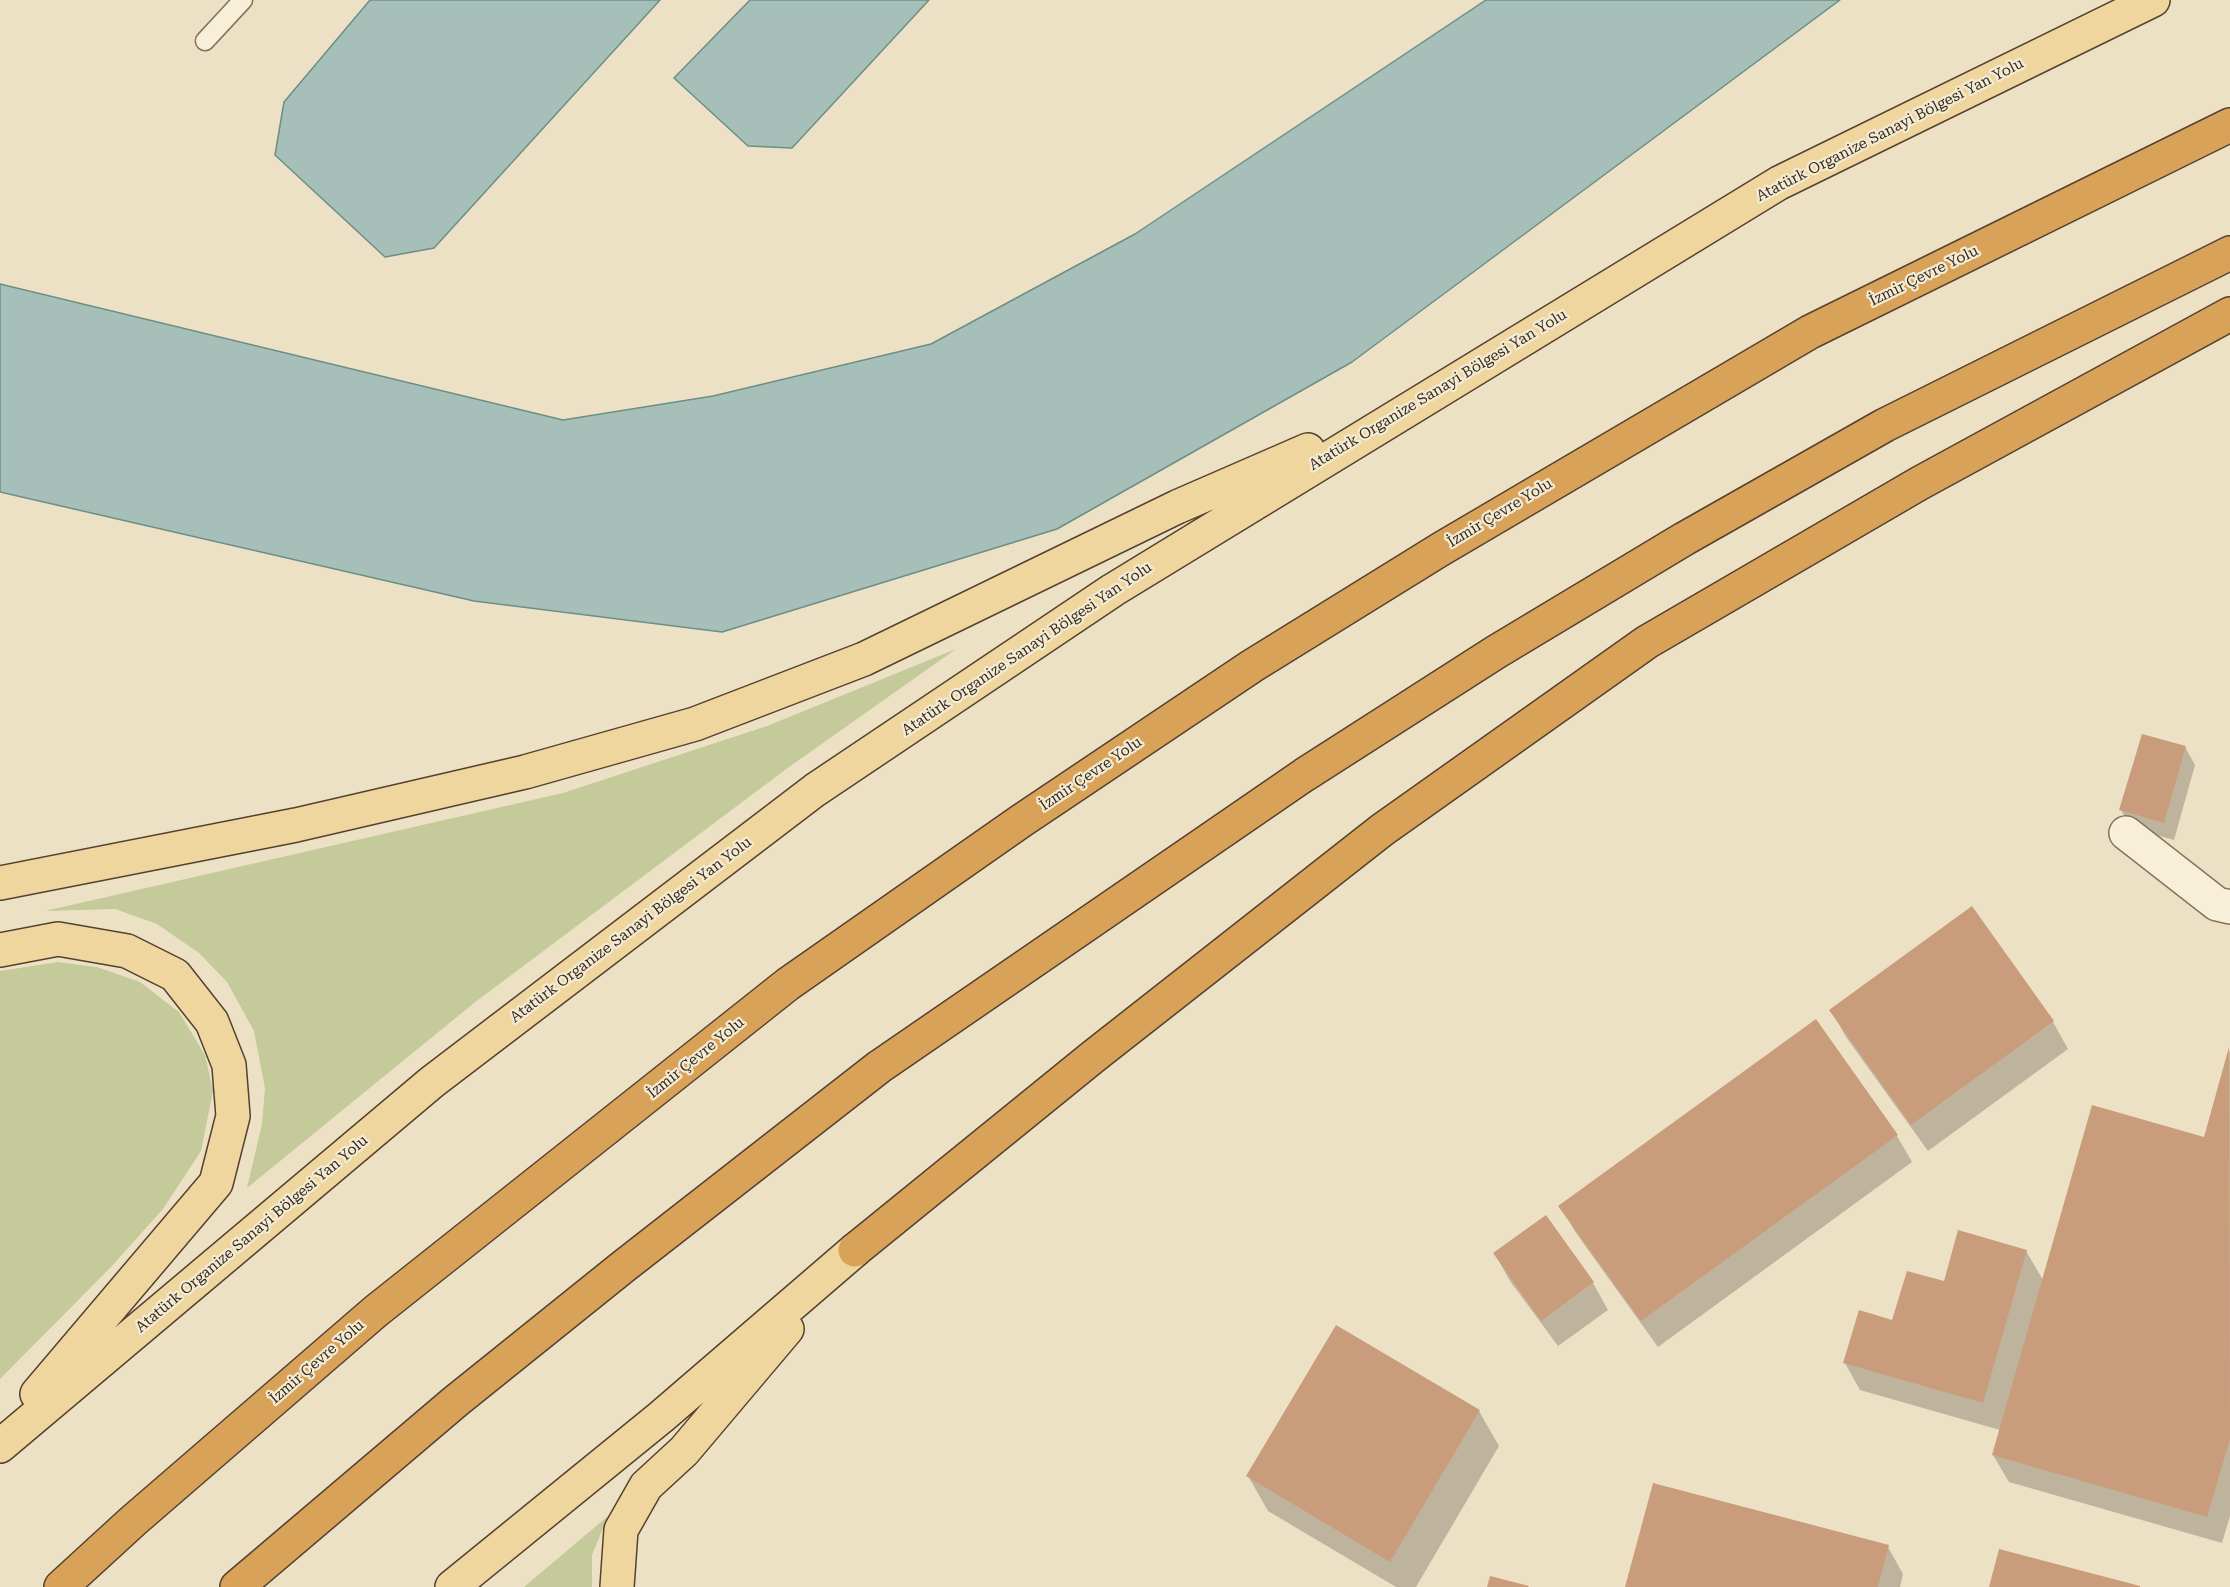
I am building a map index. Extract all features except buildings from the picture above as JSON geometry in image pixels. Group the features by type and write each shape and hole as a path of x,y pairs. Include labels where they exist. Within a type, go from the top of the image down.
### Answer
{"highway":[{"name":"İzmir Çevre Yolu","path":"61,1587 133,1521 376,1311 789,984 1021,821 1242,672 1441,549 1810,332 2230,125"},
{"path":"237,1587 456,1401 624,1266 879,1067 1304,775 1496,652 1684,539 1884,425 2230,253"},
{"path":"855,1250 1094,1056 1382,830 1647,642 1920,483 2230,314"}],"main road":[{"name":"Atatürk Organize Sanayi Bölgesi Yan Yolu","path":"0,1446 432,1082 815,790 1113,590 1779,183 2153,0"},
{"path":"0,883 319,820 525,772 694,724 864,659 1177,507 1417,403"},
{"path":"0,950 58,939 127,951 175,975 212,1022 229,1065 233,1116 216,1183 0,1439"},
{"path":"452,1587 660,1417 855,1250"},
{"path":"617,1587 621,1530 646,1486 684,1451 855,1250"}],"street":[{"path":"2126,833 2217,904 2230,908"}],"lane":[{"path":"205,41 243,0"}],"green space":[{"path":"956,649 789,767 474,1003 247,1188 262,1124 265,1088 254,1031 227,982 199,953 157,924 115,909 45,911 563,793 767,726"},
{"path":"58,962 97,967 140,982 179,1012 205,1055 213,1091 201,1151 163,1209 111,1267 0,1379 0,971"},
{"path":"608,1516 592,1555 592,1587 524,1587"}],"water":[{"path":"370,0 660,0 434,248 385,257 275,155 284,102"},
{"path":"750,0 929,0 792,148 748,146 674,78"},
{"path":"1486,0 1840,0 1352,362 1057,529 722,632 474,601 0,492 0,284 563,420 713,396 931,344 1135,234"}]}
